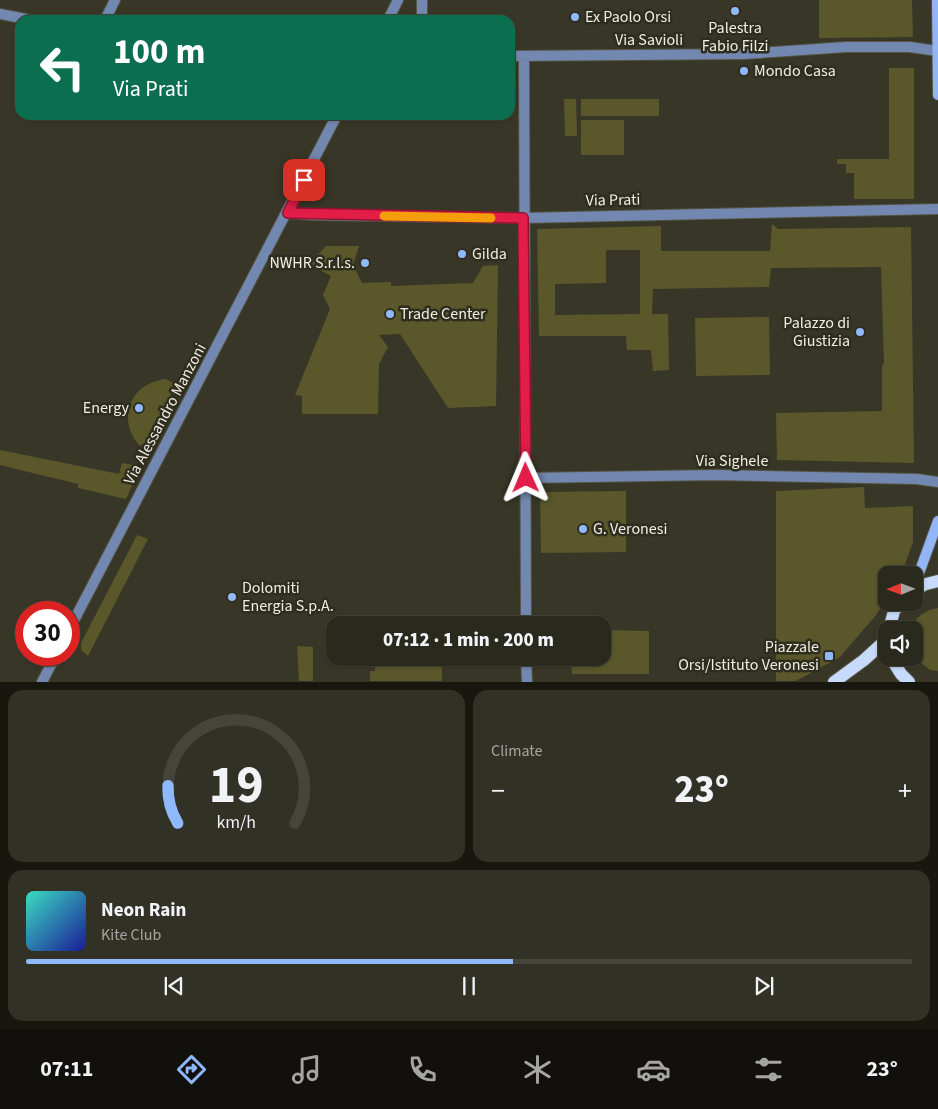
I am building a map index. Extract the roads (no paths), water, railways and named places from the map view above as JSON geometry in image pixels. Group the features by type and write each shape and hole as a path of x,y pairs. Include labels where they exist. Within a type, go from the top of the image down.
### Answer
{"main road":[{"path":"937,0 938,95"},
{"path":"922,566 938,522"},
{"path":"923,585 938,581"},
{"path":"834,682 878,647"},
{"path":"896,666 909,682"}],"street":[{"path":"108,15 116,0"},
{"path":"390,15 398,0"},
{"path":"422,0 422,15"},
{"path":"0,14 15,17"},
{"name":"Via Savioli","path":"515,56 744,54 846,48 910,47 937,51"},
{"path":"524,56 523,218 526,616"},
{"name":"Via Alessandro Manzoni","path":"80,609 288,213 334,120"},
{"name":"Via Prati","path":"288,213 523,218 938,209"},
{"name":"Via Sighele","path":"526,478 714,475 917,479 938,482"},
{"path":"42,682 50,666"},
{"path":"526,666 527,682"}],"place":[{"name":"Palestra Fabio Filzi","path":"735,11"},
{"name":"Ex Paolo Orsi","path":"575,17"},
{"name":"Mondo Casa","path":"744,71"},
{"name":"Gilda","path":"462,254"},
{"name":"NWHR S.r.l.s.","path":"365,263"},
{"name":"Trade Center","path":"390,314"},
{"name":"Palazzo di Giustizia","path":"860,332"},
{"name":"Energy","path":"139,408"},
{"name":"G. Veronesi","path":"583,529"},
{"name":"Dolomiti Energia S.p.A.","path":"232,597"},
{"name":"Piazzale Orsi/Istituto Veronesi","path":"829,656"}]}
